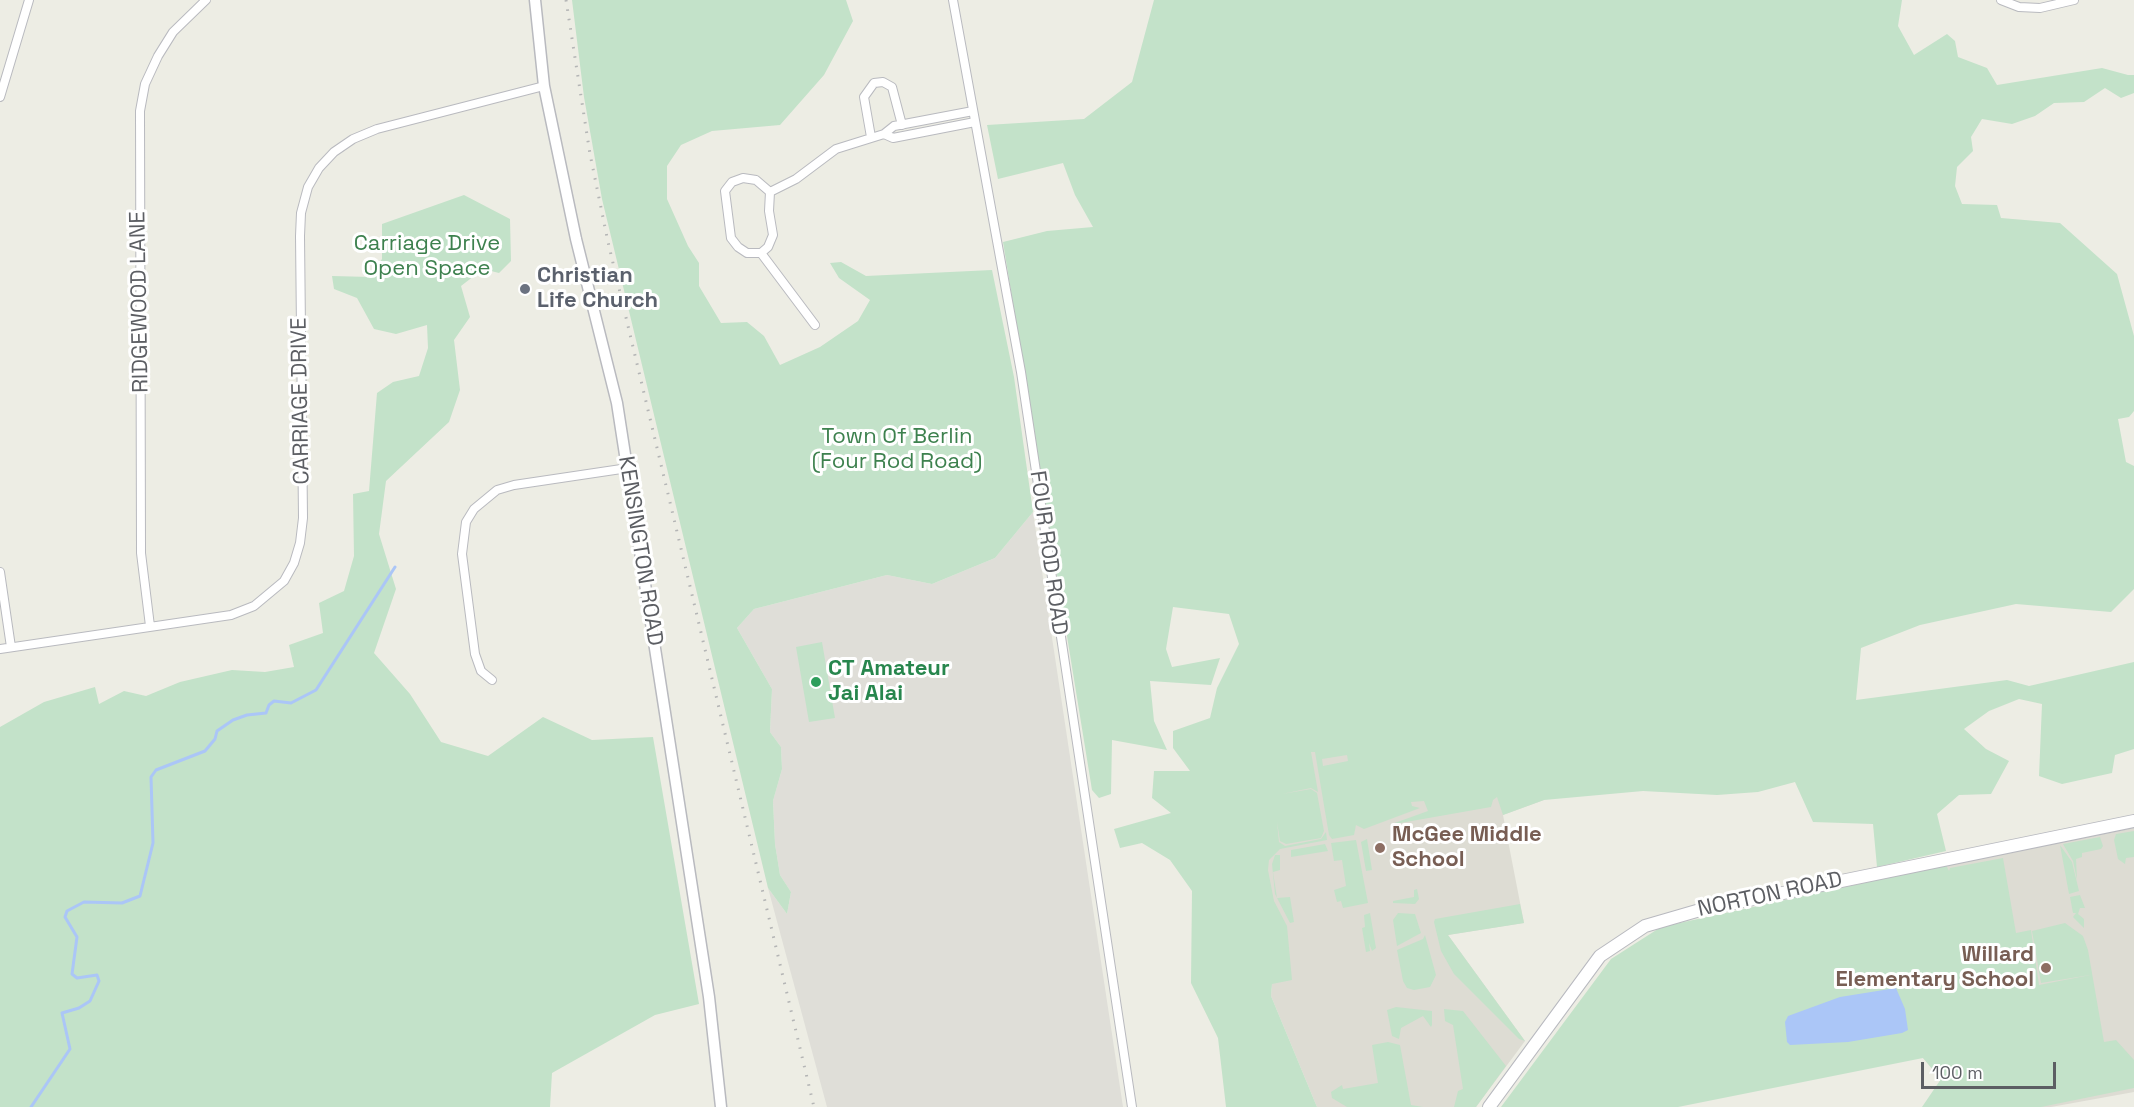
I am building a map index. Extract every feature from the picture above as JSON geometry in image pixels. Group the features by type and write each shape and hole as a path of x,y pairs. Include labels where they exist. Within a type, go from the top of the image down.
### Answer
{"main road":[{"name":"NORTON ROAD","path":"1489,1107 1599,956 1616,942 1645,926 1700,910 2134,821"}],"street":[{"path":"0,97 29,0"},
{"name":"RIDGEWOOD LANE","path":"150,626 141,553 140,111 145,84 158,56 173,32 206,0"},
{"name":"KENSINGTON ROAD","path":"535,0 544,86 576,239 617,403 628,468 709,998 721,1107"},
{"name":"FOUR ROD ROAD","path":"952,0 1021,372 1132,1107"},
{"path":"2001,0 2019,7 2040,8 2074,0"},
{"path":"871,137 864,97 874,83 883,82 892,87 902,125"},
{"name":"CARRIAGE DRIVE","path":"0,649 231,615 254,606 284,581 294,563 300,543 303,518 300,236 302,213 308,188 319,168 334,152 353,139 377,129 544,86"},
{"path":"770,192 795,179 836,149 884,134 894,126 973,111"},
{"path":"884,134 893,138 975,122"},
{"path":"743,178 756,180 770,192 769,211 773,235 768,247 761,253 747,253 731,238 725,191 732,182 743,178"},
{"path":"761,253 815,325"},
{"path":"492,680 481,671 475,654 462,554 466,522 474,509 497,490 514,485 628,468"},
{"path":"0,572 11,647"}],"shaded area":[{"path":"1033,512 1123,1107 827,1107 768,888 787,914 791,892 780,875 775,844 773,801 782,769 781,747 770,732 772,689 737,628 754,609 887,575 932,584 995,558"},
{"name":"McGee Middle School","path":"1313,707 1544,800 1503,815 1524,923 1448,935 1525,1041 1476,1107 1317,1107 1271,996 1272,984 1237,880"},
{"name":"Willard Elementary School","path":"2134,828 2134,1092 2051,1107 1963,1107 1923,1058 1946,865"}],"green space":[{"name":"Town Of Berlin (Four Rod Road)","path":"572,0 846,0 853,21 824,75 780,125 712,131 681,145 667,166 667,199 688,246 699,263 699,286 721,323 747,322 764,336 780,365 820,347 858,321 870,300 839,278 830,263 841,262 866,276 992,270 1014,377 1033,512 995,558 932,584 887,575 754,609 737,628 772,689 770,732 781,747 782,769 773,801 775,844 780,875 791,892 787,914 768,888 602,199 584,97"},
{"path":"1154,0 1902,0 1898,26 1914,55 1947,34 1955,41 1958,57 1987,68 1997,85 2102,68 2134,75 2134,93 2121,98 2105,88 2084,102 2054,103 2035,116 2012,124 1982,119 1971,137 1973,151 1957,167 1955,186 1962,204 1997,205 2001,218 2060,223 2117,274 2134,336 2134,411 2129,417 2118,419 2126,462 2134,466 2134,589 2111,612 2016,604 1920,625 1861,648 1856,700 2007,680 2029,686 2134,662 2134,749 2115,755 2112,773 2062,784 2039,776 2042,704 2019,699 1989,711 1964,729 1986,749 2009,761 1991,794 1959,795 1937,814 1946,851 1877,867 1873,824 1813,822 1795,782 1758,792 1717,795 1643,791 1544,800 1503,815 1497,797 1493,800 1491,807 1389,825 1428,811 1424,801 1411,802 1412,806 1420,808 1364,829 1356,825 1354,835 1332,839 1329,835 1315,752 1311,752 1318,792 1311,788 1282,794 1311,789 1317,793 1324,831 1321,838 1286,844 1280,841 1277,822 1279,842 1285,846 1321,839 1326,832 1327,840 1280,849 1269,860 1268,870 1274,901 1287,926 1292,980 1272,984 1271,996 1317,1107 1226,1107 1218,1038 1191,983 1192,891 1170,860 1142,843 1120,848 1114,829 1171,813 1152,798 1154,771 1190,771 1173,748 1173,731 1210,718 1217,688 1239,644 1229,614 1173,607 1166,649 1172,667 1220,658 1211,685 1150,681 1154,721 1167,750 1112,740 1111,794 1099,798 1092,790 1003,242 1047,231 1093,227 1075,195 1063,163 998,179 987,125 1084,119 1132,82","holes":["1347,755 1348,761 1323,766 1322,759"]},
{"name":"Carriage Drive Open Space","path":"464,195 510,219 511,261 499,273 483,269 461,286 470,317 454,340 460,390 449,422 386,481 379,534 396,589 374,653 410,694 441,742 488,756 543,717 592,740 653,737 699,1004 655,1015 552,1073 550,1107 0,1107 0,727 44,702 95,687 99,704 124,691 146,696 180,682 232,670 265,672 294,667 289,645 323,633 319,603 344,591 354,556 353,494 369,491 377,393 393,382 419,376 428,348 427,325 396,334 374,329 357,298 334,289 332,276 371,277 382,259 382,224"},
{"name":"CT Amateur Jai Alai","path":"822,642 835,718 809,722 796,647"},
{"path":"2134,831 2134,857 2126,858 2125,864 2118,859 2114,840 2116,834"},
{"path":"2100,837 2103,846 2101,849 2082,853 2082,857 2076,859 2077,880 2073,861 2063,844"},
{"path":"1367,839 1372,870 1366,871 1361,842"},
{"path":"1356,840 1368,903 1343,908 1341,901 1337,902 1334,890 1346,886 1342,860 1334,861 1331,843"},
{"path":"1325,844 1328,851 1291,857 1291,850"},
{"path":"2060,845 2072,862 2079,891 2069,894"},
{"path":"1275,855 1280,855 1280,870 1273,872 1277,898 1275,894 1272,864"},
{"path":"2003,858 2016,933 2031,930 2039,985 2090,975 2041,983 2032,931 2065,923 2083,936 2088,950 2104,1042 2116,1040 2134,1060 2134,1088 2041,1107 1922,1107 1941,1079 1923,1058 1678,1107 1501,1107 1611,959 1661,927 1946,865 1949,871 1950,868"},
{"path":"1417,889 1419,899 1415,904 1393,903 1393,901 1414,897 1414,890"},
{"path":"2080,895 2085,908 2080,908 2078,914 2084,919 2084,928 2073,917 2076,913 2073,913 2070,897"},
{"path":"1290,897 1294,922 1290,923 1277,898"},
{"path":"1520,904 1524,923 1448,935 1525,1041 1519,1039 1454,974 1441,951 1434,922 1435,919"},
{"path":"1370,913 1376,948 1372,951 1369,943 1370,951 1366,952 1362,928 1365,927 1364,915"},
{"path":"1398,913 1415,914 1421,933 1397,946 1393,920"},
{"path":"1425,935 1436,975 1430,987 1414,990 1407,988 1403,981 1397,950 1423,939"},
{"path":"1396,1007 1432,1011 1431,1027 1423,1016 1401,1028 1399,1039 1392,1036 1387,1010"},
{"path":"1444,1009 1463,1011 1506,1066 1476,1107 1454,1107 1458,1091 1463,1089 1453,1025 1445,1021"},
{"path":"1388,1042 1400,1045 1411,1105 1423,1107 1347,1107 1332,1098 1331,1092 1342,1085 1343,1089 1378,1083 1372,1045"}],"water":[{"path":"1896,988 1905,1009 1908,1030 1902,1033 1848,1042 1790,1045 1787,1042 1785,1022 1788,1016 1840,997"}],"waterway":[{"path":"31,1107 70,1049 62,1013 79,1008 90,1001 99,981 97,975 77,978 72,974 77,937 65,917 67,911 84,902 122,903 140,896 153,843 151,777 156,770 205,751 215,739 217,731 233,720 247,715 266,713 269,705 274,701 291,703 316,690 395,567"}],"railway":[{"path":"566,0 590,154 608,242 814,1107"}],"place":[{"name":"Christian Life Church","path":"525,289"},
{"name":"CT Amateur Jai Alai","path":"816,682"},
{"name":"McGee Middle School","path":"1380,848"},
{"name":"Willard Elementary School","path":"2046,968"}]}
